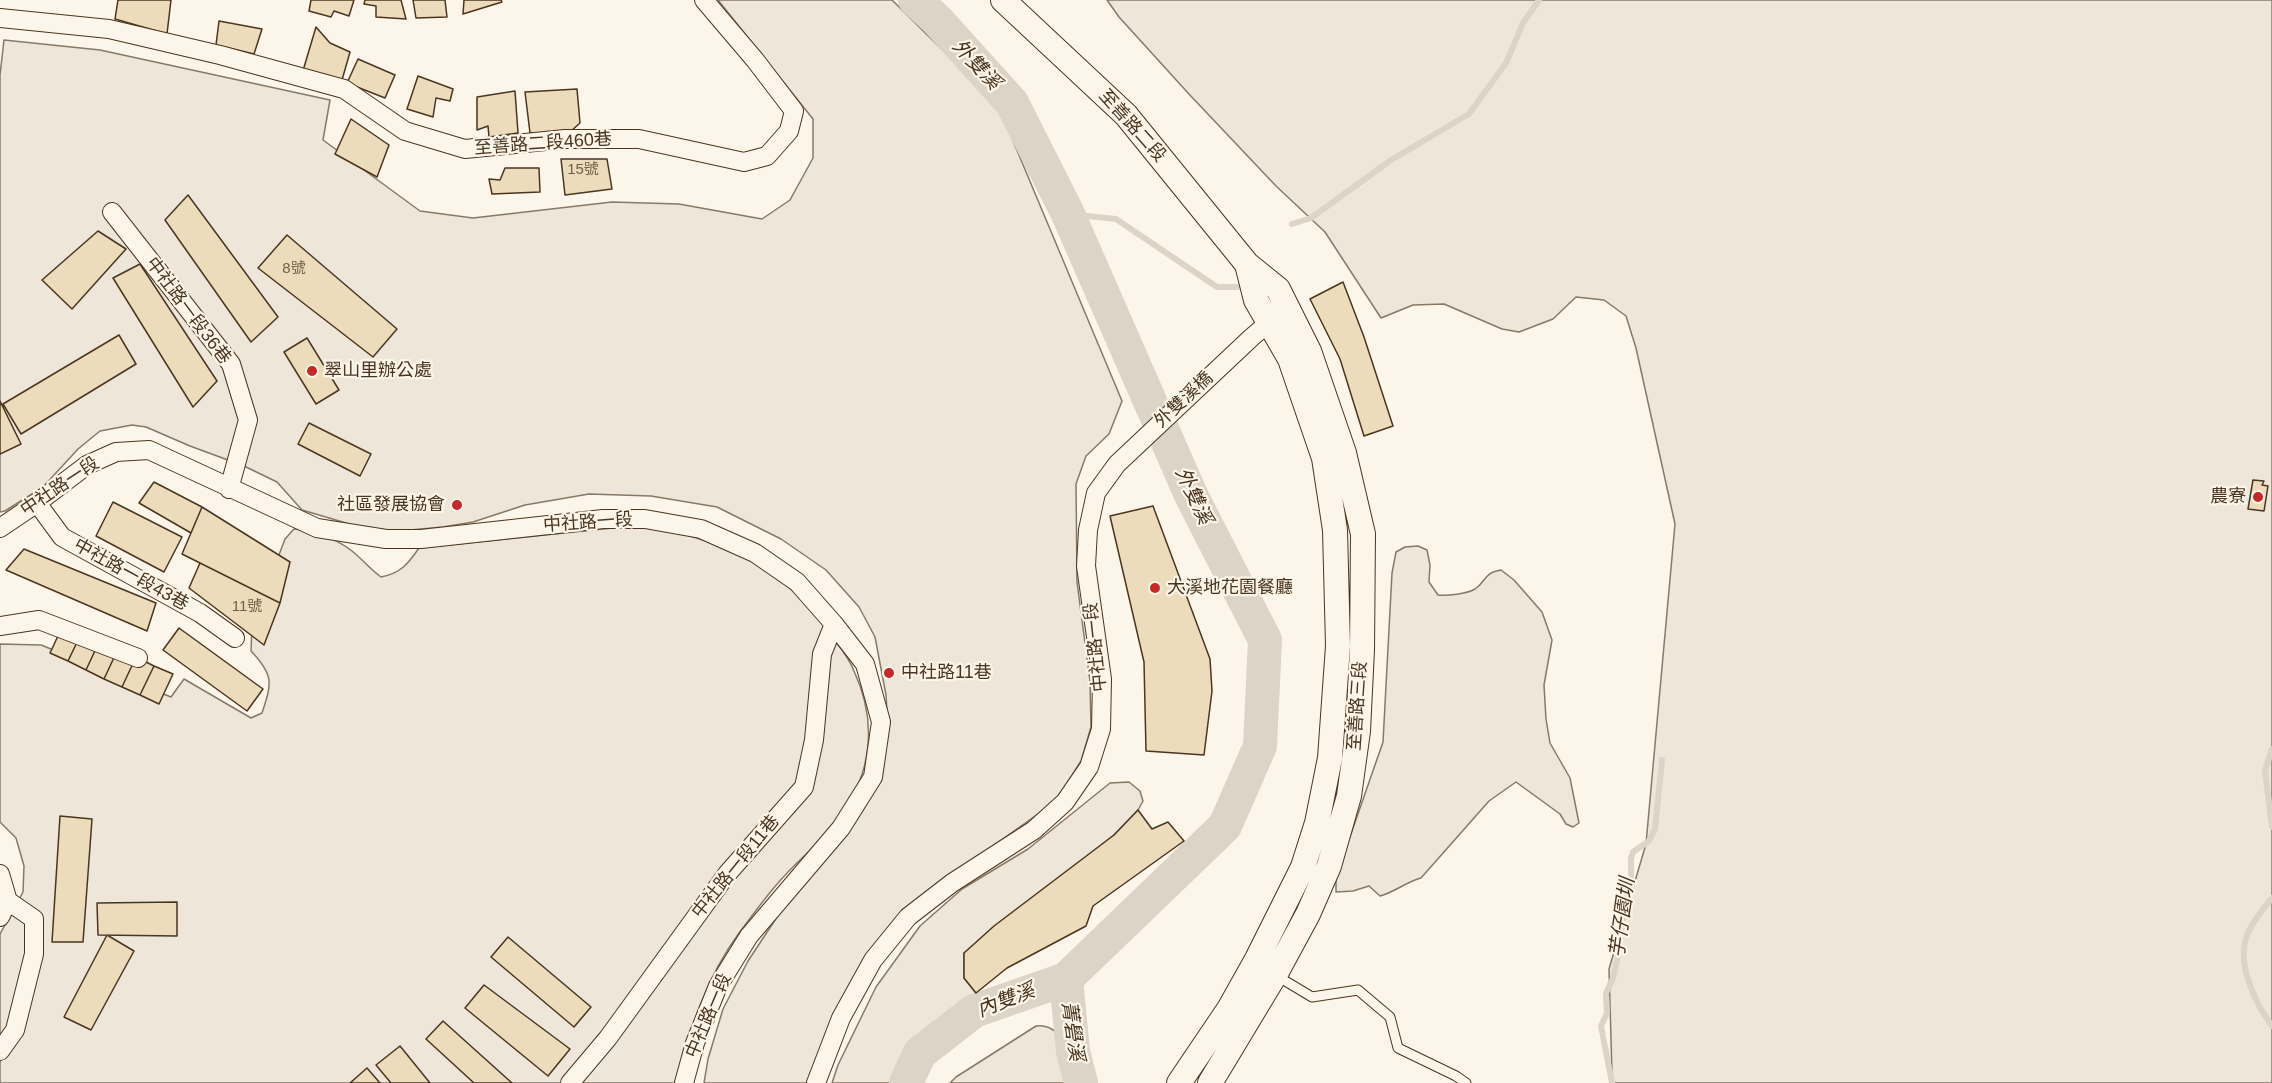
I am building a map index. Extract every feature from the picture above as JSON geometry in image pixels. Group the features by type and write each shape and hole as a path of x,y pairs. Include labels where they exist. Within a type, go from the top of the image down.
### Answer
{"street":[{"name":"至善路二段460巷","path":"0,18 109,29 220,55 344,89 405,131 465,149 565,139 639,139 744,162 767,156 789,131 794,111 755,60 704,0"},
{"name":"至善路二段","path":"1003,0 1126,115 1247,264 1278,290 1288,308"},
{"name":"中社路一段36巷","path":"112,212 231,364 248,420 229,489"},
{"name":"至善路二段","path":"1247,264 1260,329"},
{"path":"1260,329 1288,308"},
{"name":"至善路三段","path":"1209,1083 1275,975 1308,914 1329,866 1349,796 1358,731 1362,650 1363,534 1344,453 1309,351 1288,308"},
{"name":"至善路三段","path":"1179,1083 1235,999 1303,867 1317,823 1330,758 1338,646 1335,530 1324,458 1290,359 1260,329"},
{"name":"外雙溪橋","path":"1117,464 1260,329"},
{"name":"中社路一段","path":"0,528 87,465 116,452 148,450 168,457 229,489 317,528 386,539 441,538 603,519 645,519 701,529 755,553 797,582 865,664 881,722 873,777 841,828 749,936 717,986 695,1043 684,1083"},
{"name":"中社路一段","path":"816,1083 841,1018 862,979 873,960 908,917 952,884 1034,830 1065,802 1089,767 1101,729 1102,680 1086,566 1088,530 1096,493 1117,464"},
{"name":"中社路一段43巷","path":"37,503 62,537 200,613 235,638"},
{"path":"0,626 39,620 138,658"},
{"name":"中社路一段11巷","path":"570,1083 608,1038 727,874 804,787 814,740 822,654 834,624"},
{"path":"0,874 4,909 34,919 34,954 15,1030 0,1051"}],"lane":[{"path":"1275,975 1311,997 1358,990 1390,1017 1398,1048 1466,1083"}],"shaded area":[{"path":"718,0 892,0 998,105 1122,401 1109,434 1086,456 1076,484 1077,582 1090,681 1091,727 1081,761 1056,801 905,909 809,1083 704,1083 708,1059 723,1009 748,961 781,911 818,865 888,728 886,695 875,637 859,607 826,570 781,539 717,507 651,496 589,494 525,505 473,522 443,527 399,531 363,528 302,510 277,482 244,466 146,427 132,425 100,431 78,449 43,487 0,512 0,75 4,40 100,50 330,100 323,140 420,211 473,218 612,202 679,204 762,219 790,200 813,158 813,119"},
{"path":"1107,0 2272,0 2272,1083 1610,1083 1612,1074 1609,969 1646,844 1675,524 1636,348 1626,316 1604,300 1576,297 1553,319 1519,332 1502,329 1444,304 1413,305 1381,318 1325,232 1276,186 1188,93 1119,17"},
{"path":"642,525 698,538 723,547 748,559 791,589 811,609 852,666 862,690 868,729 868,748 864,766 849,803 831,828 773,889 727,950 700,1005 675,1083 0,1083 0,934 23,892 24,866 16,838 0,822 0,644 41,645 171,697 184,679 251,718 262,713 269,687 264,667 251,651 252,626 285,539 294,529 332,539 352,551 381,577 403,567 419,548"},
{"path":"1418,546 1427,550 1430,565 1429,582 1438,595 1471,591 1491,573 1501,570 1514,580 1542,612 1552,640 1544,685 1550,743 1570,778 1579,823 1573,827 1566,824 1560,814 1516,782 1489,801 1421,878 1380,896 1369,886 1353,891 1336,892 1336,877 1383,742 1392,573 1396,552 1405,547"},
{"path":"1129,782 1140,791 1143,801 1138,810 1114,835 964,953 964,978 976,993 962,1012 937,1029 917,1051 896,1083 832,1083 838,1065 876,987 920,926 962,889 1028,849 1110,783"},
{"path":"1036,1026 1046,1027 1060,1037 1068,1055 1074,1083 950,1083 956,1077"}],"building":[{"path":"118,0 171,0 167,34 115,19"},
{"path":"311,0 354,0 349,16 334,11 331,17 309,11"},
{"path":"365,0 401,0 406,19 376,17 376,6 364,4"},
{"path":"413,0 445,0 447,17 416,18"},
{"path":"464,0 501,0 502,2 463,14"},
{"path":"219,21 262,29 254,54 216,45"},
{"path":"316,27 330,43 350,52 342,80 302,74"},
{"path":"358,59 395,75 385,98 347,83"},
{"path":"418,76 453,89 450,101 436,98 433,117 407,109"},
{"path":"577,89 580,123 570,132 530,133 525,92"},
{"path":"515,91 518,133 489,137 488,126 477,130 477,97"},
{"path":"351,119 389,145 377,177 335,154"},
{"path":"561,159 607,159 612,189 565,195"},
{"path":"505,168 539,168 540,192 492,194 489,179 500,180"},
{"path":"188,195 278,317 251,342 165,220"},
{"path":"98,231 126,249 72,309 42,280"},
{"path":"287,235 397,329 373,357 258,268"},
{"path":"140,264 217,381 193,407 113,278"},
{"path":"1343,282 1393,426 1364,436 1340,359 1310,299"},
{"path":"119,335 136,364 21,434 3,404"},
{"name":"翠山里辦公處","path":"307,338 339,390 316,404 284,352"},
{"path":"0,401 21,444 0,454"},
{"path":"309,423 371,454 360,476 298,444"},
{"name":"農寮","path":"2253,480 2264,481 2262,485 2268,486 2264,511 2248,509"},
{"path":"154,482 202,507 191,533 139,503"},
{"path":"113,502 182,537 164,572 96,536"},
{"name":"大溪地花園餐廳","path":"1153,506 1210,659 1212,691 1204,755 1146,751 1144,662 1110,516"},
{"path":"202,507 290,562 280,603 182,554"},
{"path":"24,549 156,603 147,631 6,570"},
{"path":"200,563 280,603 264,645 189,588"},
{"path":"64,623 82,632 68,661 50,653"},
{"path":"179,628 263,689 247,711 163,650"},
{"path":"82,632 100,640 86,670 68,661"},
{"path":"100,640 118,649 104,679 86,670"},
{"path":"118,649 136,657 122,687 104,679"},
{"path":"136,657 154,666 140,695 122,687"},
{"path":"154,666 173,674 159,704 140,695"},
{"path":"1138,810 1152,829 1168,822 1184,841 1093,906 1086,926 1007,968 976,993 964,978 964,953 994,926 1114,835"},
{"path":"60,816 92,819 83,942 52,942"},
{"path":"177,902 177,936 98,935 97,903"},
{"path":"107,935 134,951 91,1030 64,1017"},
{"path":"508,937 591,1007 574,1027 491,957"},
{"path":"484,985 570,1049 548,1076 465,1008"},
{"path":"443,1021 512,1083 474,1083 426,1039"},
{"path":"400,1046 430,1083 391,1083 376,1065"},
{"path":"367,1068 380,1083 350,1083"}],"waterway":[{"name":"外雙溪","path":"906,1083 920,1053 974,1011 1066,979 1225,826 1260,746 1265,640 1191,495 1068,214 1012,103 937,20 915,0"},
{"path":"1292,224 1311,218 1391,160 1469,114 1506,63 1523,23 1539,0"},
{"path":"1068,214 1116,219 1217,287 1239,287"},
{"path":"2272,749 2265,771 2272,827"},
{"name":"芋仔園圳","path":"1612,1083 1601,1026 1607,1013 1606,993 1613,978 1618,956 1626,892 1631,878 1631,858 1633,852 1649,841 1655,829 1662,760"},
{"path":"2272,898 2248,933 2244,957 2249,982 2259,1006 2272,1026"},
{"name":"菁礐溪","path":"1066,979 1073,1051 1081,1083"}],"place":[{"name":"翠山里辦公處","path":"312,371"},
{"name":"農寮","path":"2258,497"},
{"name":"社區發展協會","path":"457,505"},
{"name":"大溪地花園餐廳","path":"1155,588"},
{"name":"中社路11巷","path":"889,673"}],"water label":[{"name":"內雙溪","path":"1006,1001"}]}
